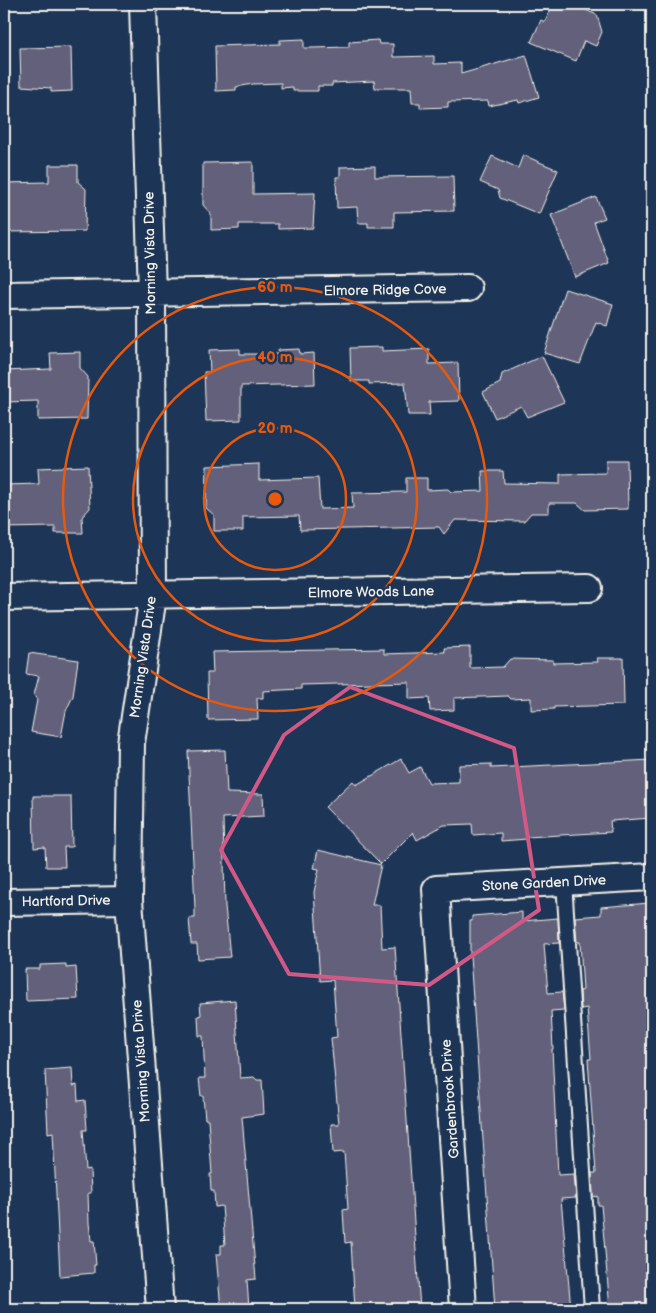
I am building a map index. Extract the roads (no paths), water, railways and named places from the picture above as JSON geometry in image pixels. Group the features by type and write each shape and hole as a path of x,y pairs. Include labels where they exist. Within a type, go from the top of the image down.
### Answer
{"street":[{"name":"Morning Vista Drive","path":"143,4 152,294 153,596 131,744 129,900 160,1309"},
{"name":"Elmore Ridge Cove","path":"4,295 468,288"},
{"name":"Elmore Woods Lane","path":"4,597 589,588"},
{"name":"Stone Garden Drive","path":"436,889 652,877"},
{"name":"Gardenbrook Drive","path":"436,889 463,1309"},
{"name":"Hartford Drive","path":"4,902 129,900"}],"lane":[{"path":"564,882 592,1309"}]}
